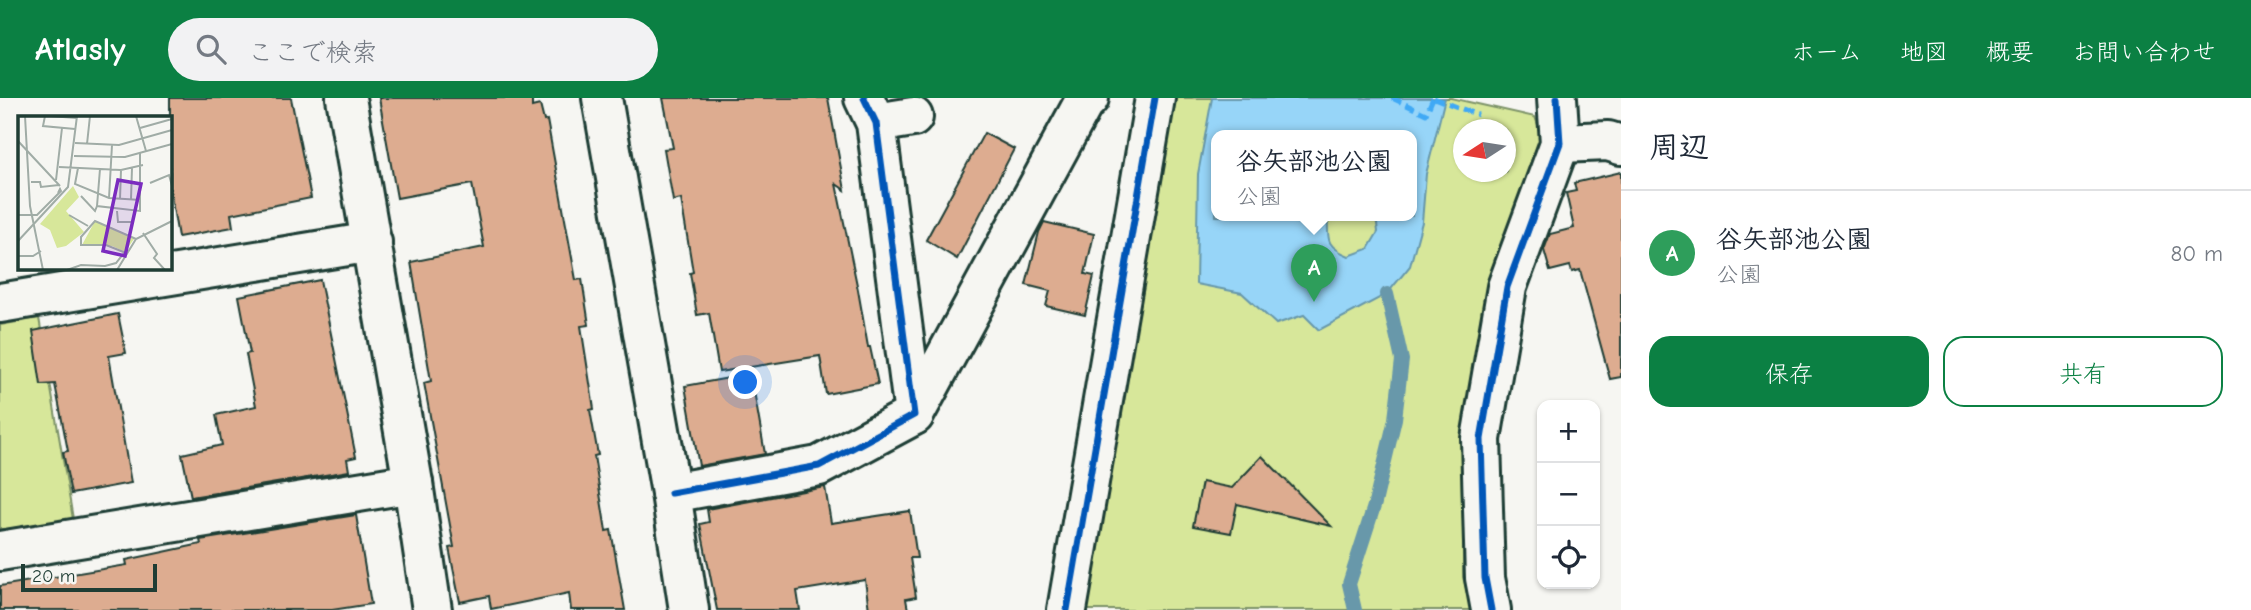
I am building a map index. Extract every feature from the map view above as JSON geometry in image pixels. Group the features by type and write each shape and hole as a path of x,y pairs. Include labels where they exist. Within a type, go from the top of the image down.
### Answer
{"street":[{"path":"346,98 414,483 432,610"},
{"path":"602,98 689,610"},
{"path":"671,494 819,466 914,415 1083,104 1089,98"},
{"path":"1067,610 1155,98"},
{"path":"1491,610 1485,578 1480,439 1507,287 1560,143 1557,98"},
{"path":"913,117 870,110 914,415"},
{"path":"1560,143 1608,141 1621,145"},
{"path":"0,303 373,242"},
{"path":"0,551 414,483"}],"green space":[{"path":"1166,98 1451,98 1535,117 1541,133 1463,432 1463,577 1472,610 1081,610"},
{"path":"39,318 73,519 0,530 0,325"}],"water":[{"path":"1212,98 1445,98 1426,174 1422,222 1410,266 1387,294 1319,330 1304,315 1276,324 1242,293 1196,284 1198,174"}],"building":[{"path":"170,98 291,98 311,198 231,214 233,227 178,237 172,202"},
{"path":"379,98 532,98 532,107 540,105 544,121 547,120 576,280 582,279 589,325 581,326 594,409 590,410 598,455 594,456 606,531 611,530 625,610 571,610 569,593 491,609 489,596 460,602 449,548 454,547 424,383 431,381 411,262 484,247 472,184 397,198"},
{"path":"663,98 828,98 845,190 836,184 868,347 878,384 826,394 820,356 719,372 709,313 697,315 681,199 673,201 664,149 673,148"},
{"path":"984,133 1014,149 957,259 926,240"},
{"path":"1621,172 1621,377 1610,379 1580,270 1572,272 1570,266 1550,271 1544,250 1550,234 1574,228 1566,193 1576,191 1574,183"},
{"path":"1044,222 1094,234 1085,274 1094,276 1085,315 1046,306 1050,291 1026,285"},
{"path":"320,280 356,457 347,459 349,471 191,497 182,454 222,445 216,415 256,406 246,354 250,353 239,296"},
{"path":"118,314 126,353 109,356 131,483 71,494 63,452 68,451 55,384 41,385 33,331"},
{"path":"751,374 765,454 699,466 685,386"},
{"path":"1262,456 1331,526 1237,504 1231,533 1193,526 1202,482 1232,488"},
{"path":"825,487 831,523 910,511 917,558 910,558 916,597 906,599 908,610 869,610 865,580 797,591 800,610 717,610 700,524 709,522 707,509"},
{"path":"356,515 371,604 332,610 0,610 0,586 127,565 126,560 201,544 200,540"}],"waterway":[{"path":"1355,610 1349,584 1375,503 1395,419 1402,360 1387,294"}],"marked path":[{"path":"1392,98 1426,114 1433,98"},
{"path":"1434,98 1478,115"}],"cycle path":[{"path":"671,493 819,466 914,415 876,123 864,98"},
{"path":"1067,610 1155,98"},
{"path":"1491,610 1485,578 1481,439 1507,287 1560,143 1557,98"}],"place":[{"name":"谷矢部池公園","path":"1314,302"}]}
